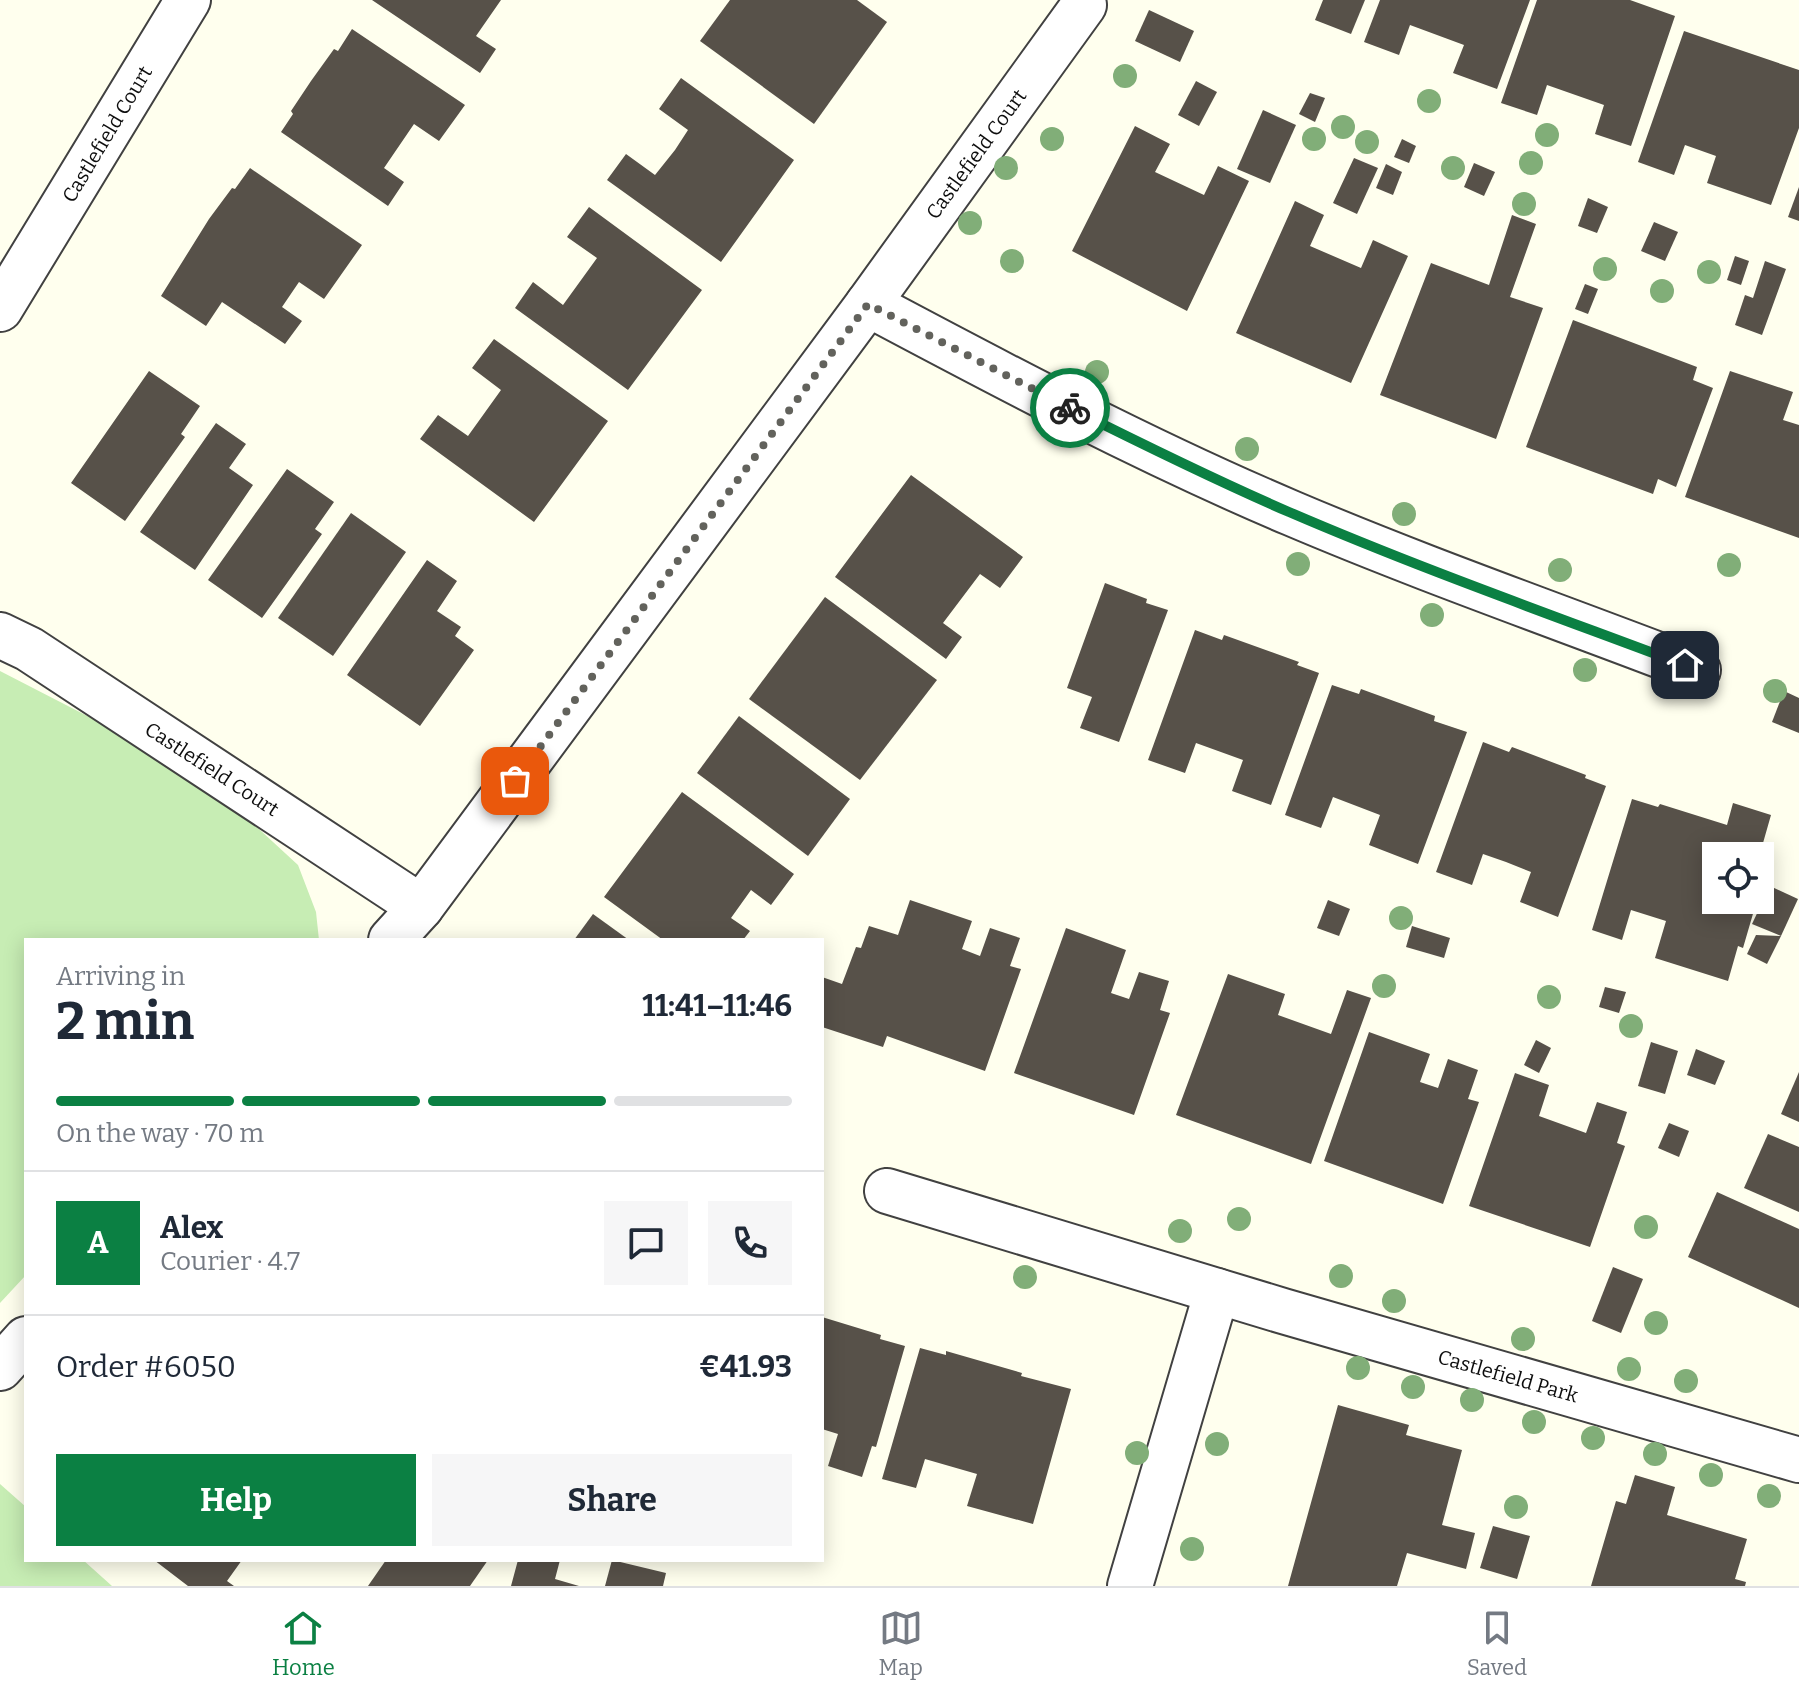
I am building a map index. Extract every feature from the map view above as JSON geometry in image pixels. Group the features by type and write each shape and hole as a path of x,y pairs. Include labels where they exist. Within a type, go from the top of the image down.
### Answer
{"street":[{"name":"Castlefield Court","path":"0,309 188,0"},
{"name":"Castlefield Court","path":"393,938 421,907 868,304 1084,5"},
{"path":"868,304 1008,378 1255,497 1445,576 1698,670"},
{"name":"Castlefield Court","path":"0,635 29,649 421,907"},
{"name":"Castlefield Park","path":"887,1191 1217,1291 1799,1460"},
{"path":"1130,1586 1217,1291"},
{"path":"0,1368 24,1341"}],"green space":[{"path":"0,671 99,722 248,819 298,865 316,912 319,938 24,938 24,1277 0,1303"},
{"path":"0,1484 24,1505 24,1562 85,1562 112,1586 0,1586"}],"building":[{"path":"372,0 501,0 476,36 496,49 480,73"},
{"path":"730,0 857,0 887,22 814,124 700,41"},
{"path":"1323,0 1365,0 1351,34 1315,20"},
{"path":"1380,0 1530,0 1497,89 1453,73 1464,45 1410,25 1399,55 1364,42"},
{"path":"1537,0 1630,0 1675,16 1631,146 1595,134 1604,105 1547,85 1537,115 1501,103"},
{"path":"1149,10 1194,31 1180,62 1135,41"},
{"path":"352,29 465,105 439,141 414,124 384,168 404,182 388,206 281,132 311,81 334,49 338,51"},
{"path":"1684,31 1799,70 1799,128 1771,205 1707,183 1716,156 1685,145 1674,175 1638,162"},
{"path":"681,78 794,160 721,262 607,180 626,154 655,175 675,150 688,130 659,109"},
{"path":"1196,81 1217,92 1199,126 1178,115"},
{"path":"1310,93 1325,98 1315,122 1299,114"},
{"path":"1263,110 1296,125 1270,183 1237,169"},
{"path":"1135,126 1170,144 1155,172 1204,195 1218,166 1249,181 1187,311 1072,251"},
{"path":"1402,139 1416,146 1409,163 1394,157"},
{"path":"1354,158 1378,168 1357,214 1333,203"},
{"path":"1474,163 1495,172 1484,196 1464,187"},
{"path":"1386,164 1402,172 1393,195 1376,188"},
{"path":"250,168 362,245 324,299 299,282 282,307 302,321 285,344 222,302 206,326 161,296 209,219"},
{"path":"1799,187 1799,221 1788,217"},
{"path":"1588,198 1608,207 1597,233 1578,226"},
{"path":"1295,201 1324,215 1310,246 1361,268 1373,240 1408,256 1351,383 1236,333"},
{"path":"589,207 702,290 628,390 515,308 533,282 563,305 597,258 567,237"},
{"path":"1512,215 1536,224 1510,297 1543,308 1496,439 1380,395 1431,263 1489,285"},
{"path":"1654,222 1678,232 1665,261 1641,251"},
{"path":"1735,256 1749,261 1741,285 1727,280"},
{"path":"1765,261 1786,269 1762,335 1735,325 1745,295 1753,298"},
{"path":"1585,284 1598,289 1588,314 1575,309"},
{"path":"1573,320 1697,367 1693,380 1713,388 1676,487 1658,479 1653,494 1526,447"},
{"path":"494,339 608,421 534,522 420,439 438,415 468,436 501,390 472,368"},
{"path":"149,371 200,406 181,434 185,437 125,521 71,483"},
{"path":"1730,371 1793,392 1783,420 1799,425 1799,538 1685,497"},
{"path":"216,423 246,444 229,468 253,485 195,570 140,532"},
{"path":"287,469 334,502 315,529 322,534 262,618 208,580"},
{"path":"911,475 1023,557 1000,588 980,574 943,623 962,637 946,659 835,577"},
{"path":"351,513 406,552 333,656 278,618"},
{"path":"427,560 457,581 437,611 461,627 455,636 474,650 420,726 347,675"},
{"path":"1105,583 1168,610 1119,742 1080,728 1092,697 1067,688"},
{"path":"825,597 937,680 860,780 749,699"},
{"path":"1195,630 1222,640 1224,635 1299,662 1297,665 1319,673 1271,805 1232,791 1243,760 1196,743 1185,773 1148,760"},
{"path":"1332,685 1359,694 1361,689 1435,716 1434,721 1467,732 1418,864 1369,845 1380,815 1333,797 1321,828 1285,815"},
{"path":"1784,691 1799,698 1799,733 1772,722"},
{"path":"739,716 850,799 808,856 697,773"},
{"path":"1483,742 1509,752 1512,747 1586,775 1585,778 1606,786 1558,917 1520,902 1531,872 1506,862 1483,854 1472,885 1436,872"},
{"path":"682,792 794,874 771,905 751,890 731,918 750,931 745,938 660,938 604,897"},
{"path":"1632,799 1658,807 1660,804 1727,825 1733,803 1771,815 1763,842 1702,842 1702,914 1753,914 1743,948 1738,946 1728,981 1655,958 1666,921 1631,910 1622,940 1592,930"},
{"path":"1774,888 1798,899 1781,936 1752,924 1757,914 1774,914"},
{"path":"910,900 972,921 962,949 980,956 990,928 1020,938 1010,966 1021,969 985,1071 887,1036 883,1047 824,1028 824,978 842,984 856,947 861,948 869,926 898,935"},
{"path":"1328,900 1350,909 1339,936 1317,928"},
{"path":"593,914 626,938 575,938"},
{"path":"1412,926 1450,938 1444,958 1406,947"},
{"path":"1066,928 1126,950 1111,993 1129,999 1139,972 1169,981 1160,1010 1170,1013 1134,1115 1014,1073"},
{"path":"1756,935 1781,936 1767,964 1747,954"},
{"path":"1228,974 1285,994 1278,1015 1331,1034 1347,990 1371,998 1311,1164 1176,1115"},
{"path":"1605,987 1626,992 1619,1013 1599,1007"},
{"path":"1369,1032 1430,1054 1420,1082 1438,1088 1448,1059 1478,1070 1468,1099 1479,1102 1443,1204 1324,1161"},
{"path":"1536,1040 1551,1048 1539,1073 1524,1065"},
{"path":"1651,1042 1678,1051 1665,1094 1638,1086"},
{"path":"1696,1049 1725,1061 1715,1085 1687,1075"},
{"path":"1799,1072 1799,1122 1781,1114"},
{"path":"1515,1073 1549,1085 1539,1116 1586,1133 1597,1102 1627,1112 1617,1143 1625,1146 1590,1247 1469,1206"},
{"path":"1669,1123 1689,1131 1679,1157 1658,1148"},
{"path":"1768,1134 1799,1147 1799,1212 1744,1188"},
{"path":"1717,1192 1799,1229 1799,1308 1688,1257"},
{"path":"1613,1267 1643,1279 1621,1333 1592,1321"},
{"path":"824,1318 881,1335 880,1339 905,1346 876,1447 872,1446 862,1477 828,1466 838,1434 824,1430"},
{"path":"920,1348 946,1355 946,1351 1071,1389 1033,1524 967,1506 977,1474 925,1459 916,1488 882,1479"},
{"path":"1338,1405 1409,1425 1406,1435 1462,1450 1442,1525 1475,1533 1466,1569 1407,1553 1397,1586 1288,1586"},
{"path":"1635,1475 1675,1487 1667,1515 1747,1539 1735,1579 1746,1582 1745,1586 1591,1586 1616,1501 1626,1504"},
{"path":"1493,1526 1530,1536 1517,1579 1480,1568"},
{"path":"157,1562 241,1562 227,1581 234,1586 188,1586"},
{"path":"385,1562 487,1562 470,1586 368,1586"},
{"path":"517,1562 559,1562 555,1579 579,1586 511,1586"},
{"path":"611,1562 666,1573 663,1586 605,1586"}],"way so far":[{"path":"515,781 868,304 1070,408"}],"route":[{"path":"1070,408 1333,531 1685,665"}]}
